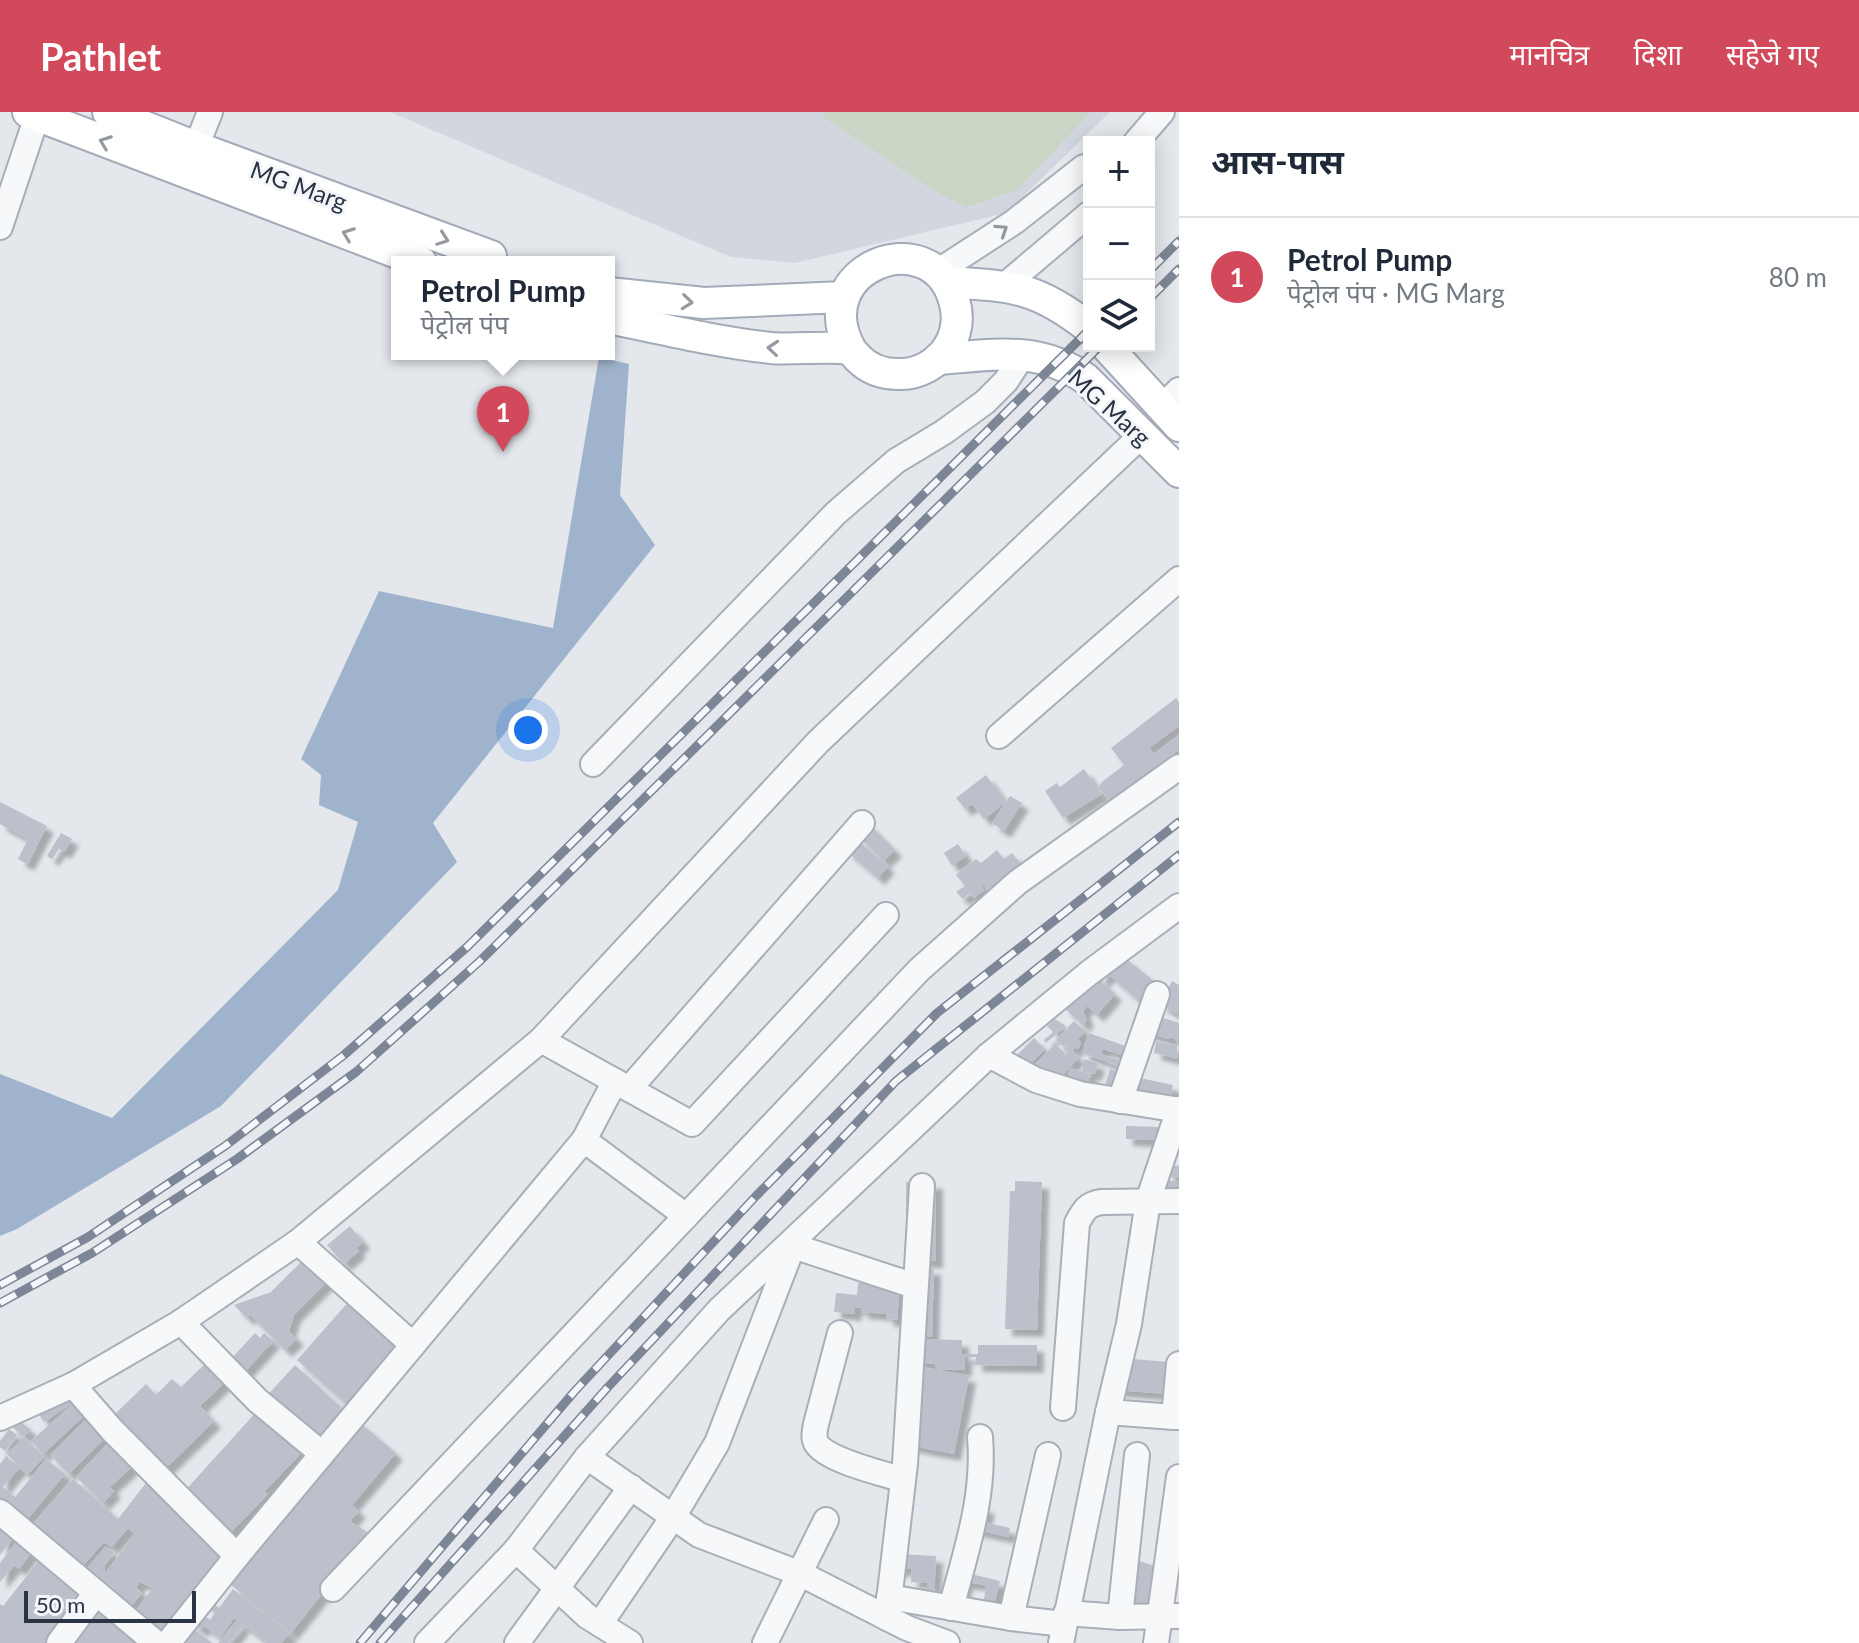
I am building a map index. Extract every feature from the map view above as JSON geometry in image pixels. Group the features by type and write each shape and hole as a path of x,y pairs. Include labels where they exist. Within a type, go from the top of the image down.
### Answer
{"main road":[{"name":"MG Marg","path":"108,112 486,256"},
{"path":"32,114 405,256"},
{"path":"884,260 912,260 942,277 957,308 954,336 938,359 914,373 900,375 873,369 851,350 841,325 844,297 859,274 884,260"},
{"name":"MG Marg","path":"942,277 1032,292 1066,309 1083,323"},
{"path":"615,294 704,303 844,297"},
{"path":"615,319 774,349 851,350"},
{"name":"MG Marg","path":"1112,352 1173,408"},
{"name":"MG Marg","path":"938,359 1012,353 1045,357 1071,368 1086,379 1179,472"}],"street":[{"path":"196,147 210,112"},
{"path":"1141,136 1162,112"},
{"path":"0,227 32,114"},
{"path":"942,277 1083,168"},
{"path":"1004,286 1083,219"},
{"path":"593,764 836,513 896,461 985,402 1006,381 1023,355"},
{"path":"0,1418 73,1385 181,1322 298,1242 541,1040 818,742 1142,435"},
{"path":"999,736 1179,579"},
{"path":"333,1589 919,970 1018,882 1179,767"},
{"path":"168,1643 584,1140 622,1085 862,823"},
{"path":"427,1643 516,1550 587,1457 719,1310 989,1055 1089,973 1179,906"},
{"path":"541,1040 692,1124 886,915"},
{"path":"1120,1101 1157,994"},
{"path":"989,1055 1036,1080 1080,1094 1179,1109 1148,1201 1129,1324 1064,1627"},
{"path":"584,1140 686,1216"},
{"path":"888,1608 903,1480 922,1186"},
{"path":"1063,1408 1077,1223 1085,1208 1092,1203 1179,1201"},
{"path":"795,1241 915,1286"},
{"path":"600,1624 673,1517 717,1443 795,1241"},
{"path":"298,1242 413,1345"},
{"path":"181,1322 257,1400 315,1448 320,1456"},
{"path":"840,1333 816,1424 814,1437 817,1444 825,1452 903,1480"},
{"path":"1108,1412 1177,1417 1179,1364"},
{"path":"73,1385 112,1430 237,1556"},
{"path":"951,1608 977,1513 982,1464 980,1437"},
{"path":"1011,1618 1048,1455"},
{"path":"1120,1617 1137,1455"},
{"path":"587,1457 699,1535 888,1608 947,1643"},
{"path":"1156,1643 1170,1615 1179,1477"},
{"path":"517,1643 631,1487"},
{"path":"0,1512 156,1643"},
{"path":"765,1643 826,1520"},
{"path":"516,1550 587,1616 630,1643"},
{"path":"59,1643 96,1593"},
{"path":"888,1608 951,1608 1064,1627 1120,1617 1170,1615"}],"shaded area":[{"path":"390,112 1110,112 1006,213 795,263 731,257"}],"green space":[{"path":"825,112 1091,112 1017,190 967,207 939,194 822,116"}],"water":[{"path":"598,360 629,364 620,495 655,545 433,823 457,862 221,1106 17,1229 0,1236 0,1074 112,1118 338,890 358,822 319,805 321,775 301,759 379,591 553,628"}],"building":[{"path":"1176,698 1179,702 1179,726 1149,748 1154,754 1179,735 1179,749 1110,801 1098,787 1124,765 1111,748"},
{"path":"1084,769 1102,794 1063,818 1045,791 1057,783 1060,787"},
{"path":"986,775 1006,802 984,819 972,804 965,809 956,798"},
{"path":"1010,796 1022,803 1004,831 992,823"},
{"path":"0,802 47,826 27,864 18,859 28,839 0,824"},
{"path":"868,823 895,850 884,861 856,834"},
{"path":"61,833 72,839 64,852 59,849 52,859 47,856"},
{"path":"856,839 888,866 878,878 846,851"},
{"path":"958,844 966,856 952,866 944,853"},
{"path":"997,850 1004,859 1012,853 1022,865 989,892 977,877 984,890 974,898 970,893 963,899 956,892 965,886 956,875 976,859 981,863"},
{"path":"1124,957 1154,981 1138,1000 1108,974 1102,982 1098,973 1106,963 1113,970"},
{"path":"1093,974 1115,994 1097,1015 1087,1006 1083,1011 1087,1020 1083,1025 1063,1007"},
{"path":"1172,981 1179,985 1179,1015 1160,1005"},
{"path":"1151,1014 1179,1023 1179,1044 1173,1037 1168,1039 1145,1032"},
{"path":"1055,1019 1066,1026 1046,1043 1044,1040 1053,1032 1047,1026"},
{"path":"1074,1021 1085,1031 1078,1039 1081,1043 1078,1049 1075,1047 1072,1052 1066,1047 1068,1043 1064,1047 1056,1040"},
{"path":"1089,1033 1128,1047 1125,1056 1103,1049 1101,1054 1124,1062 1122,1067 1082,1053"},
{"path":"1034,1038 1045,1049 1028,1066 1017,1055"},
{"path":"1156,1041 1177,1046 1178,1059 1154,1053"},
{"path":"1055,1044 1065,1053 1050,1074 1035,1064"},
{"path":"1069,1051 1079,1056 1059,1079 1050,1074"},
{"path":"1084,1059 1098,1063 1095,1074 1082,1072"},
{"path":"1070,1068 1090,1074 1086,1089 1066,1083"},
{"path":"1110,1069 1121,1072 1116,1092 1103,1092"},
{"path":"1135,1077 1173,1085 1169,1104 1130,1095"},
{"path":"1126,1126 1161,1127 1160,1140 1126,1139"},
{"path":"1168,1165 1179,1166 1179,1178 1167,1177"},
{"path":"1015,1181 1042,1182 1037,1330 1005,1329 1010,1191 1015,1191"},
{"path":"1167,1181 1179,1181 1179,1195 1167,1195"},
{"path":"906,1182 936,1182 936,1261 906,1261"},
{"path":"350,1226 363,1242 356,1248 359,1251 344,1264 327,1245"},
{"path":"301,1262 315,1275 319,1270 329,1280 294,1315 289,1331 297,1339 285,1350 250,1315 247,1318 234,1305 271,1292"},
{"path":"906,1267 934,1268 932,1337 903,1336"},
{"path":"858,1283 900,1286 897,1320 886,1319 887,1314 861,1312 862,1308 855,1307 855,1314 834,1312 836,1293 857,1295"},
{"path":"351,1299 400,1341 345,1403 297,1360"},
{"path":"255,1333 260,1338 264,1333 273,1341 243,1374 229,1361"},
{"path":"915,1339 962,1340 962,1354 978,1354 978,1345 1037,1345 1037,1366 975,1365 976,1357 965,1357 965,1370 915,1364"},
{"path":"1120,1358 1169,1362 1167,1394 1117,1390"},
{"path":"210,1359 229,1378 200,1406 214,1421 162,1472 124,1433 115,1414 146,1384 156,1395 172,1379 181,1387"},
{"path":"295,1365 342,1408 333,1418 336,1425 315,1448 263,1400"},
{"path":"912,1365 969,1376 954,1454 897,1443"},
{"path":"69,1388 77,1400 44,1422 36,1410"},
{"path":"77,1400 88,1412 43,1454 31,1441"},
{"path":"259,1409 303,1451 264,1492 268,1494 227,1536 182,1494"},
{"path":"88,1417 107,1436 69,1474 50,1455"},
{"path":"16,1418 31,1430 24,1437 10,1425"},
{"path":"358,1421 396,1453 352,1505 359,1511 350,1521 370,1534 291,1633 231,1585 236,1579 234,1577 324,1471 320,1468"},
{"path":"9,1429 17,1435 5,1451 0,1447 0,1441"},
{"path":"24,1437 44,1457 27,1475 7,1454"},
{"path":"110,1441 134,1465 110,1487 114,1491 103,1503 76,1477"},
{"path":"6,1456 20,1467 3,1487 15,1497 46,1459 65,1474 26,1521 0,1500 0,1464"},
{"path":"73,1479 118,1519 146,1483 228,1551 182,1611 179,1608 156,1637 131,1616 153,1588 140,1582 136,1587 142,1593 126,1612 82,1574 106,1546 114,1553 104,1565 105,1573 135,1534 128,1528 112,1547 104,1542 80,1569 30,1527"},
{"path":"965,1502 988,1507 984,1522 1010,1528 1008,1537 959,1526"},
{"path":"0,1526 14,1537 0,1555"},
{"path":"17,1541 32,1552 19,1569 14,1565 0,1582 0,1563"},
{"path":"882,1553 936,1556 934,1600 904,1599 905,1587 927,1588 927,1583 911,1582 912,1569 900,1569 880,1583"},
{"path":"40,1559 88,1597 51,1643 0,1643 0,1604 3,1606"},
{"path":"1136,1560 1158,1567 1152,1614 1130,1610"},
{"path":"951,1569 1000,1581 993,1609 944,1598","holes":["966,1582 986,1585 984,1600 963,1597"]},
{"path":"233,1589 290,1634 281,1643 268,1643 234,1618 220,1638 204,1626 201,1630 189,1621 200,1613 210,1620 215,1613 206,1606 210,1601 219,1608"},
{"path":"100,1605 146,1643 71,1643"},
{"path":"236,1621 243,1626 229,1643 218,1643"},
{"path":"190,1626 212,1643 187,1643 180,1638"}],"railway":[{"path":"1155,265 1179,241"},
{"path":"1155,293 1179,269"},
{"path":"0,1285 88,1237 225,1146 344,1055 467,947 1083,336"},
{"path":"0,1303 92,1253 237,1159 356,1072 480,961 1094,352"},
{"path":"360,1643 574,1392 756,1196 937,1013 1179,822"},
{"path":"380,1643 608,1387 896,1081 1179,855"}],"place":[{"name":"Petrol Pump","path":"503,452"}]}
